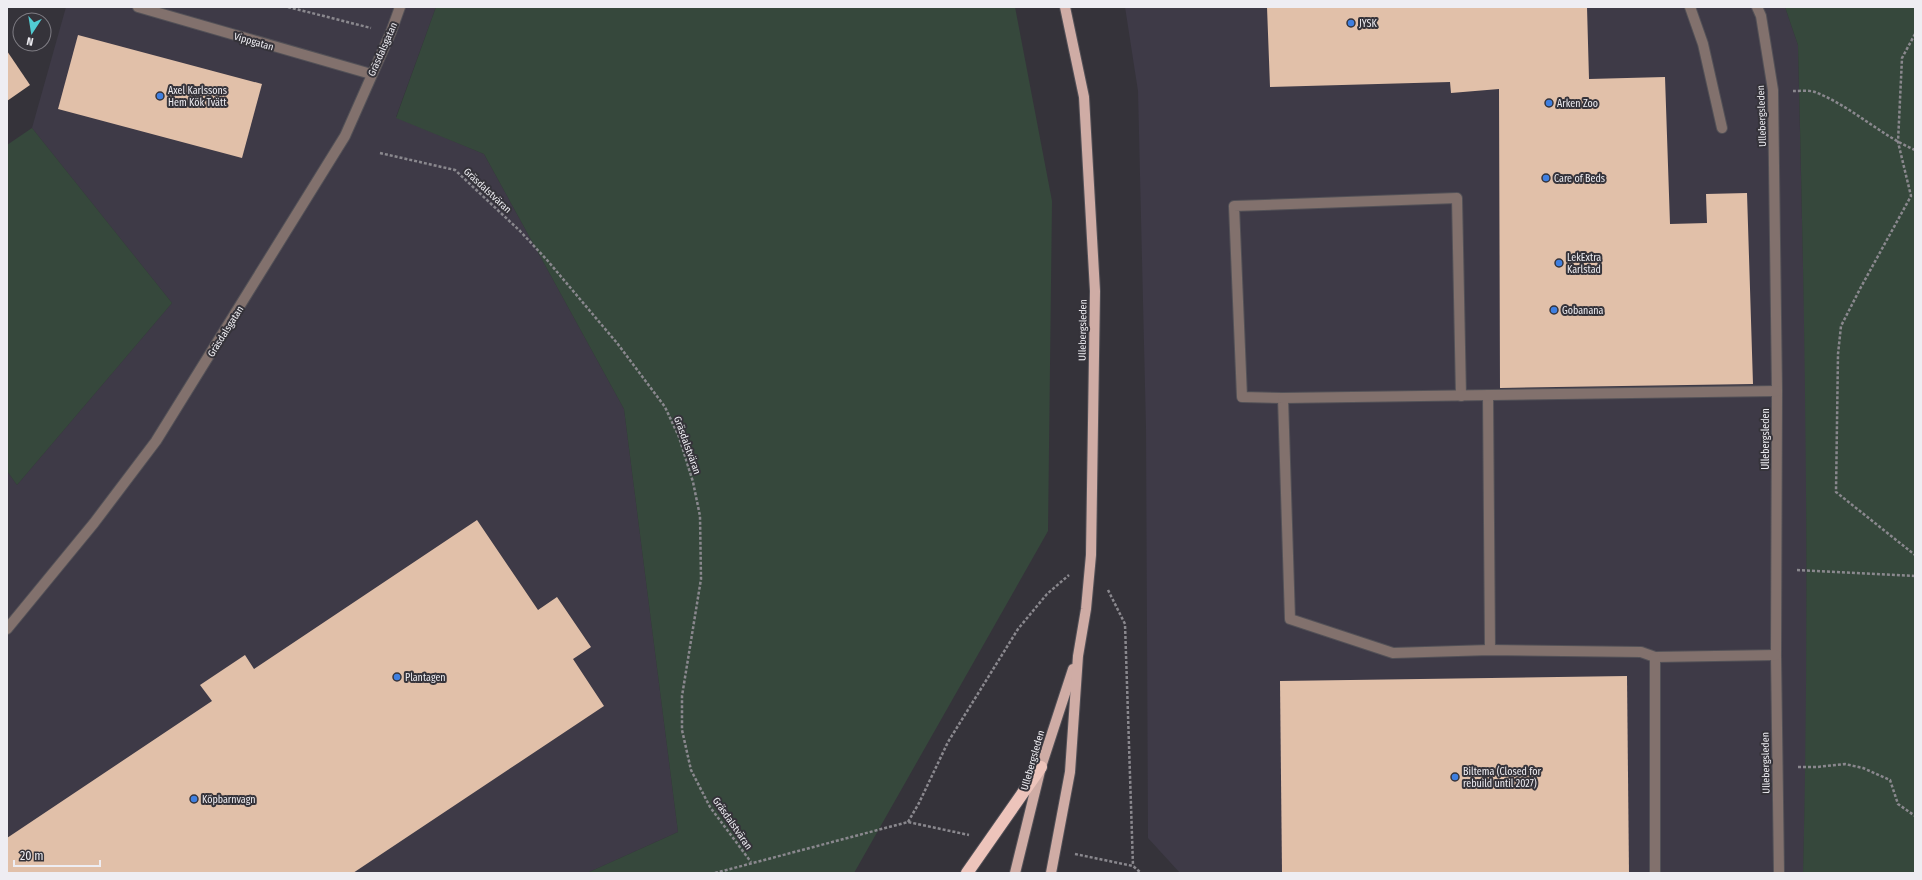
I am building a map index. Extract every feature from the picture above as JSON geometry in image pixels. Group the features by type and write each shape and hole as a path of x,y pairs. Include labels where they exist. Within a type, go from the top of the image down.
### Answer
{"highway":[{"path":"967,873 1041,766"}],"main road":[{"name":"Ullebergsleden","path":"1051,873 1070,772 1078,656 1086,609 1091,555 1095,291 1084,97 1065,7"},
{"name":"Ullebergsleden","path":"1015,873 1041,766 1078,656"}],"street":[{"name":"Vippgatan","path":"138,7 371,74"},
{"name":"Gräsdalsgatan","path":"7,628 94,523 156,442 345,136 371,74 391,32 400,7"},
{"path":"1690,7 1703,44 1722,128"},
{"name":"Ullebergsleden","path":"1757,7 1761,16 1773,90 1777,391 1776,655 1779,873"},
{"path":"1461,396 1457,198 1234,206 1242,397 1283,398 1461,396 1777,391"},
{"path":"1488,395 1490,650"},
{"path":"1283,398 1290,619 1393,653 1490,650 1641,652 1655,657 1776,655"},
{"path":"1655,657 1655,873"}],"path":[{"path":"288,7 391,32"},
{"path":"1915,34 1902,58 1898,142 1911,196 1841,326 1838,354 1836,492 1915,555"},
{"path":"1773,90 1814,92 1839,104 1898,142 1915,150"},
{"name":"Gräsdalstväran","path":"380,152 455,170 520,231 547,260 616,343 665,407 679,437 693,482 700,516 702,580 682,696 682,730 691,770 710,807 751,862"},
{"path":"908,822 919,803 948,742 1018,629 1047,594 1091,555"},
{"path":"1776,570 1915,576"},
{"path":"1108,589 1125,624 1133,866"},
{"path":"1778,766 1817,767 1845,764 1863,768 1890,780 1898,804 1915,816"},
{"path":"715,873 751,862 908,822 972,835"},
{"path":"1070,853 1133,866 1141,873"}],"shaded area":[{"path":"66,7 436,7 396,117 484,154 624,409 678,832 587,873 7,873 7,471 17,485 172,303 32,128"},
{"path":"1125,7 1785,7 1798,45 1806,394 1807,722 1803,873 1180,873 1148,838 1146,428 1138,91"}],"green space":[{"path":"436,7 1015,7 1052,201 1048,531 854,873 587,873 678,832 624,409 484,154 396,118"},
{"path":"1785,7 1915,7 1915,873 1803,873 1806,666 1806,459 1803,252 1798,45"},
{"path":"32,128 172,303 17,485 7,471 7,145"}],"building":[{"path":"1267,7 1587,7 1589,79 1665,77 1670,224 1707,223 1706,194 1747,193 1753,384 1500,388 1499,89 1451,93 1450,82 1270,87"},
{"name":"Axel Karlssons Hem Kök Tvätt","path":"78,35 262,84 242,158 58,109"},
{"path":"7,51 30,85 7,101"},
{"path":"477,520 538,610 557,597 591,647 573,659 604,706 353,873 7,873 7,838 212,701 200,685 245,655 254,669"},
{"name":"Biltema (Closed for rebuild until 2027)","path":"1627,676 1629,873 1282,873 1280,681"}],"place":[{"name":"JYSK","path":"1351,23"},
{"name":"Axel Karlssons Hem Kök Tvätt","path":"160,96"},
{"name":"Arken Zoo","path":"1549,103"},
{"name":"Care of Beds","path":"1546,178"},
{"name":"LekExtra Karlstad","path":"1559,263"},
{"name":"Gobanana","path":"1554,310"},
{"name":"Plantagen","path":"397,677"},
{"name":"Biltema (Closed for rebuild until 2027)","path":"1455,777"},
{"name":"Köpbarnvagn","path":"194,799"}]}
